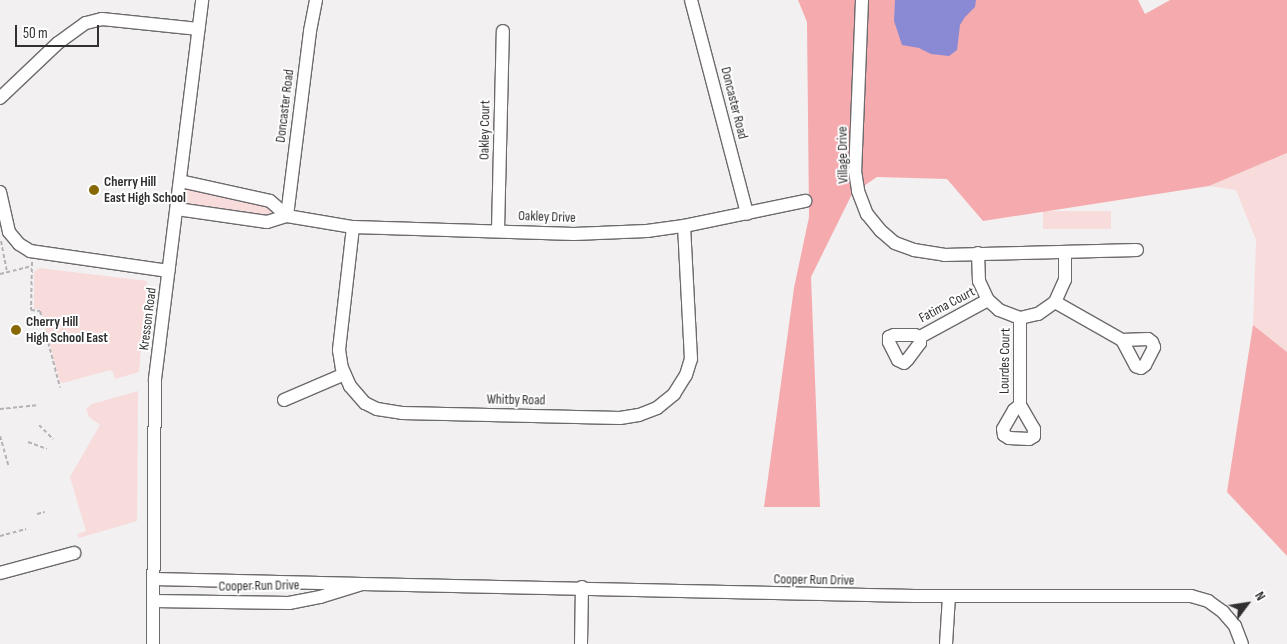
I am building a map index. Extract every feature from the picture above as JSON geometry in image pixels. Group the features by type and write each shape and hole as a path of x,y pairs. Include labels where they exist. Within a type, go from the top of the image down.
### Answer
{"street":[{"name":"Kresson Road","path":"153,644 155,379 202,0"},
{"name":"Doncaster Road","path":"287,216 310,31 316,0"},
{"name":"Doncaster Road","path":"691,0 747,214"},
{"name":"Village Drive","path":"862,0 855,171 858,191 867,214 881,231 895,243 914,250 944,255 1137,250"},
{"path":"0,98 58,43 86,23 102,19 198,29"},
{"name":"Oakley Court","path":"498,230 503,31"},
{"path":"180,181 270,201 287,216"},
{"path":"0,192 9,232 19,244 30,251 169,271"},
{"name":"Oakley Drive","path":"287,216 353,227 498,230 574,234 647,231 684,226 805,201"},
{"path":"177,210 266,222 287,216"},
{"name":"Whitby Road","path":"353,227 339,350 350,386 365,403 377,409 402,412 620,418 639,415 656,408 674,394 686,375 692,359 684,226"},
{"path":"978,253 979,281 988,300 999,310 1020,318 1038,314 1055,302 1064,280 1065,252"},
{"name":"Fatima Court","path":"920,337 988,300"},
{"path":"1055,302 1122,340"},
{"name":"Lourdes Court","path":"1020,318 1020,405"},
{"path":"284,400 345,374"},
{"path":"0,572 74,553"},
{"name":"Cooper Run Drive","path":"154,580 582,587 680,592 949,596 1190,596 1208,600 1223,612 1235,626 1242,644"},
{"name":"Cooper Run Drive","path":"154,601 289,603 320,598 362,584"},
{"path":"581,644 582,587"},
{"path":"946,644 949,596"}],"path":[{"path":"0,237 7,272"},
{"path":"32,259 31,310 40,311 60,387"},
{"path":"0,274 32,266"},
{"path":"0,409 39,405"},
{"path":"39,425 53,439"},
{"path":"0,436 9,467"},
{"path":"28,442 47,449"},
{"path":"37,514 45,512"},
{"path":"0,536 26,528"}],"shaded area":[{"path":"798,0 1138,0 1145,14 1170,0 1287,0 1287,153 1209,186 983,221 947,179 877,177 852,194 811,277 820,507 764,507 794,288 809,217 807,22"},
{"path":"895,0 976,0 975,7 960,25 957,50 949,56 931,54 919,48 902,45 894,21"},
{"path":"1287,153 1287,352 1253,325 1256,240 1236,190 1209,186"},
{"path":"180,181 270,201 287,216 267,222 177,209"},
{"path":"1043,211 1111,211 1111,229 1043,229"},
{"path":"39,268 147,281 139,372 115,379 113,372 110,370 63,383 60,382 40,309 34,309 34,272"},
{"path":"1253,325 1287,352 1287,556 1227,492"},
{"path":"138,391 137,521 79,538 77,534 86,531 70,477 100,425 89,417 86,409 92,404"}],"place":[{"name":"Cherry Hill East High School","path":"94,190"},
{"name":"Cherry Hill High School East","path":"16,330"}]}
